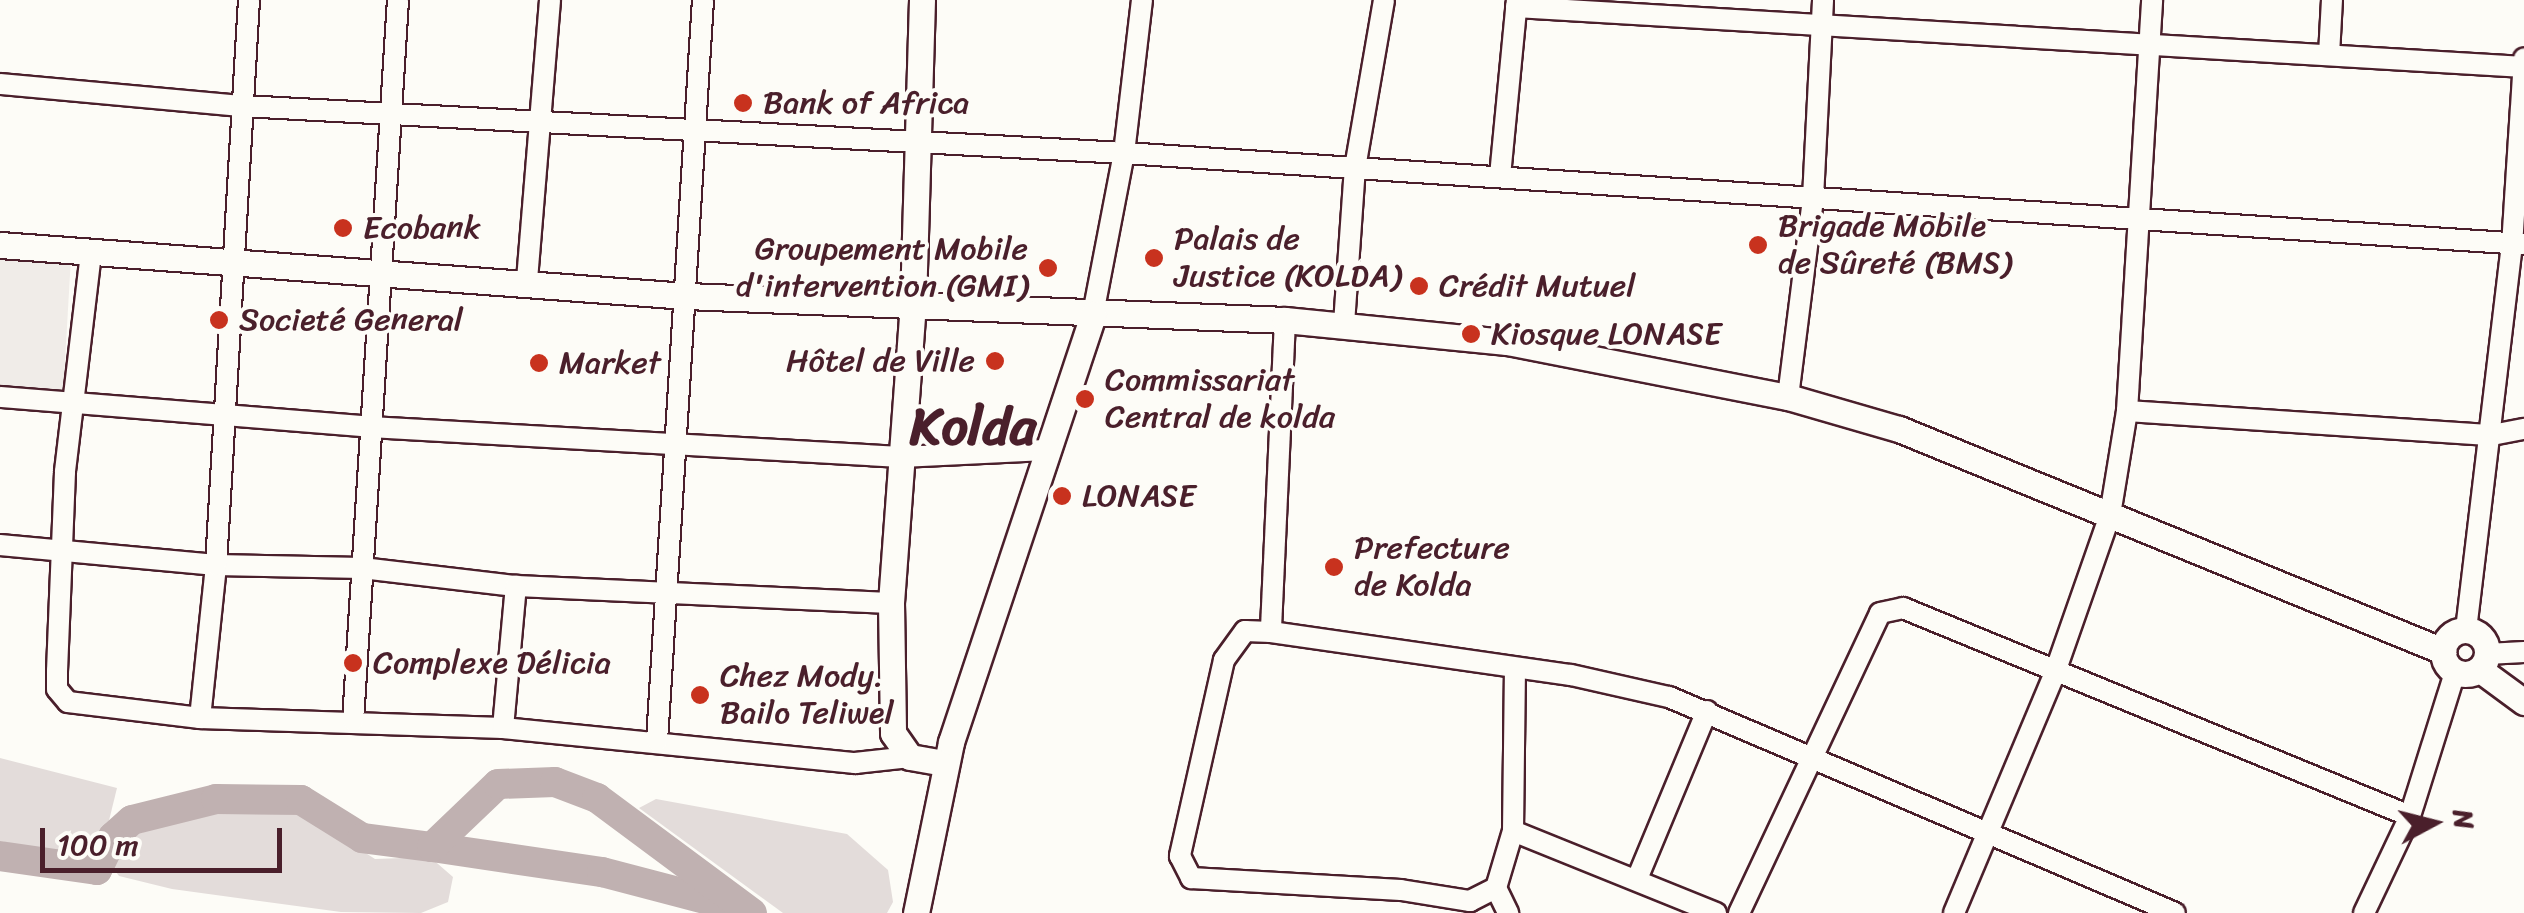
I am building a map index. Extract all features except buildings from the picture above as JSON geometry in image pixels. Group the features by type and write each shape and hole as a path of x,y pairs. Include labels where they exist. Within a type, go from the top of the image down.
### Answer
{"main road":[{"path":"922,0 914,147 913,303 890,603 893,733 910,757 945,762"},
{"path":"0,245 230,264 527,280 686,296 1285,320 1506,342 1788,396 1899,430 2110,515 2234,572 2466,661 2524,702"},
{"path":"916,913 939,823 945,762 1094,314"},
{"path":"2466,630 2481,638 2466,661"}],"street":[{"path":"200,718 216,565 230,264 250,0"},
{"path":"353,721 398,0"},
{"path":"527,280 544,118 550,0"},
{"path":"658,741 703,0"},
{"path":"1094,314 1124,153 1142,0"},
{"path":"1344,324 1355,168 1384,0"},
{"path":"1788,396 1813,198 1822,0"},
{"path":"1954,913 1989,838 2054,674 2110,515 2127,410 2152,0"},
{"path":"2329,55 2332,0"},
{"path":"1500,176 1516,4 2524,66"},
{"path":"2466,630 2518,245 2524,58"},
{"path":"0,84 242,106 544,118 694,134 914,147 1124,153 2518,245"},
{"path":"91,252 72,402 64,551 58,689 68,702 200,718 504,728 854,763 910,757"},
{"path":"1271,632 1285,320"},
{"path":"0,398 224,418 901,457 1046,450"},
{"path":"2127,410 2492,435 2524,430"},
{"path":"0,546 216,565 362,568 516,586 890,603"},
{"path":"504,728 516,586"},
{"path":"1739,913 1880,612 1903,608 2054,674 2410,816"},
{"path":"1496,888 1461,907 1401,890 1191,878 1180,856 1224,660 1246,631 1572,675 1707,711 1989,838 2175,913"},
{"path":"2364,913 2410,816 2466,661 2524,652"},
{"path":"1508,913 1496,888 1513,831 1515,669"},
{"path":"1637,879 1707,711"},
{"path":"1513,831 1716,913"}],"shaded area":[{"path":"0,253 71,257 63,396 0,392"},
{"path":"0,758 117,788 103,845 88,860 0,841"},
{"path":"656,799 847,834 888,870 893,902 887,913 783,913 639,808"},
{"path":"212,807 308,816 375,859 430,857 453,877 448,902 421,913 341,912 172,889 119,876 103,855 124,839"}],"waterway":[{"path":"0,856 97,870 113,837 132,820 216,799 301,800 362,838 432,847 498,784 555,782 597,798 752,913"},
{"path":"432,847 602,872 739,908"}],"place":[{"name":"Bank of Africa","path":"743,103"},
{"name":"Ecobank","path":"343,228"},
{"name":"Brigade Mobile de Sûreté (BMS)","path":"1758,245"},
{"name":"Palais de Justice (KOLDA)","path":"1154,258"},
{"name":"Groupement Mobile d'intervention (GMI)","path":"1048,268"},
{"name":"Crédit Mutuel","path":"1419,286"},
{"name":"Societé General","path":"219,320"},
{"name":"Kiosque LONASE","path":"1471,334"},
{"name":"Hôtel de Ville","path":"995,361"},
{"name":"Market","path":"539,363"},
{"name":"Commissariat Central de kolda","path":"1085,399"},
{"name":"LONASE","path":"1062,496"},
{"name":"Prefecture de Kolda","path":"1334,567"},
{"name":"Complexe Délicia","path":"353,663"},
{"name":"Chez Mody. Bailo Teliwel","path":"700,695"}],"district":[{"name":"Kolda","path":"973,428"}]}
